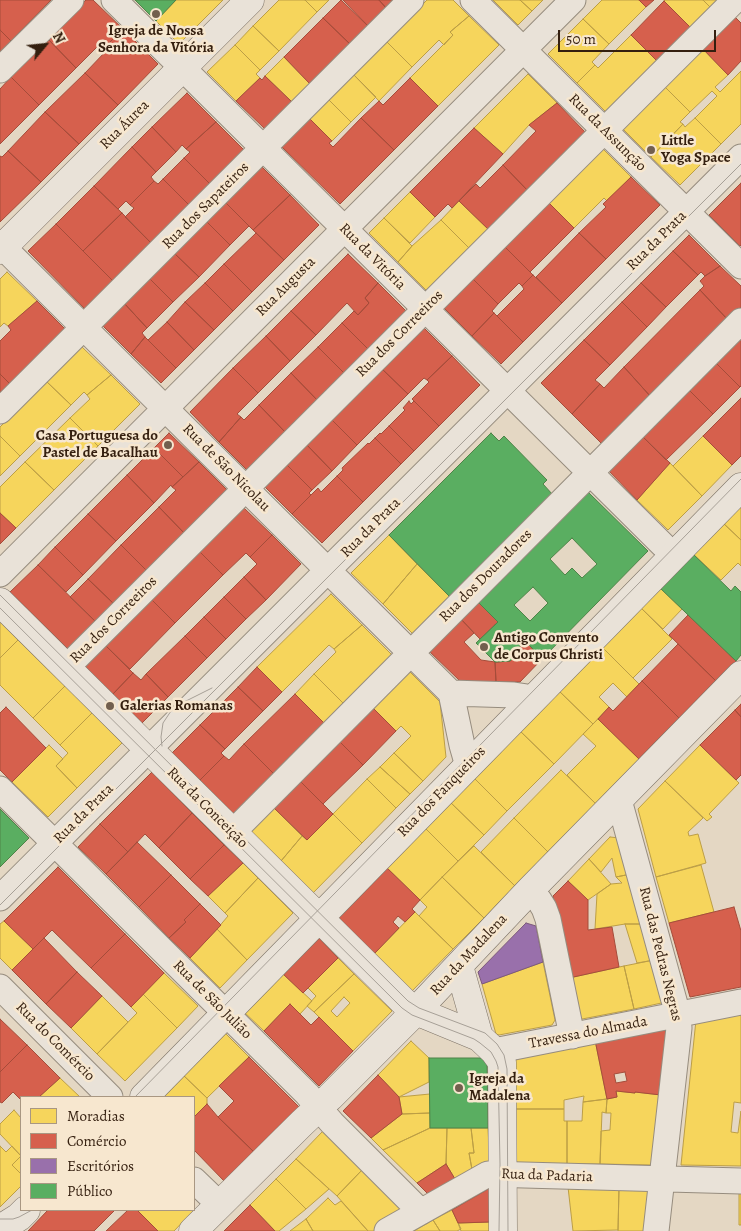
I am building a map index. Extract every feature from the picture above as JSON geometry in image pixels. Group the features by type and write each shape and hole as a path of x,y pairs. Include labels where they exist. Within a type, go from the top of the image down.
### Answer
{"main road":[{"name":"Rua Áurea","path":"1,247 250,0"},
{"name":"Rua dos Fanqueiros","path":"145,1096 741,487"},
{"name":"Rua da Conceição","path":"0,602 389,989 416,1011 486,1044"},
{"name":"Rua da Madalena","path":"194,1231 416,1011 530,890 741,675"},
{"path":"459,966 486,1044 502,1062 503,1231"},
{"path":"0,1229 25,1211"}],"street":[{"path":"0,70 71,0"},
{"name":"Rua da Vitória","path":"114,0 674,556"},
{"name":"Rua dos Sapateiros","path":"0,411 411,0"},
{"name":"Rua da Assunção","path":"473,0 741,266"},
{"name":"Rua Augusta","path":"0,574 573,0"},
{"name":"Rua dos Correeiros","path":"66,668 735,0"},
{"name":"Rua da Prata","path":"0,898 741,157"},
{"name":"Rua de São Nicolau","path":"1,247 451,693"},
{"name":"Rua dos Douradores","path":"232,833 741,321"},
{"path":"468,766 462,748 451,693 514,695 534,698"},
{"name":"Rua de São Julião","path":"0,789 421,1212"},
{"name":"Rua das Pedras Negras","path":"620,800 678,1015 679,1028 656,1231"},
{"path":"530,890 544,908 548,920 572,1036"},
{"name":"Rua do Comércio","path":"0,987 109,1096"},
{"name":"Travessa do Almada","path":"486,1044 572,1036 741,1002"},
{"name":"Rua da Padaria","path":"387,1231 488,1174 741,1182"},
{"path":"195,1181 220,1205"}],"building: Moradias":[{"path":"176,0 223,0 179,44 156,21"},
{"path":"279,0 305,0 317,12 279,51 253,26"},
{"path":"305,0 329,0 317,12"},
{"path":"427,0 453,0 469,16 450,32 453,35 444,45 439,40 412,67 386,41"},
{"path":"493,0 520,0 532,11 518,25"},
{"path":"520,0 543,0 532,11"},
{"path":"602,0 639,0 646,7 609,44 583,19"},
{"path":"665,0 703,0 711,8 691,28"},
{"path":"703,0 719,0 711,8"},
{"path":"469,16 499,45 438,106 410,78 453,35 450,32"},
{"path":"583,19 609,44 592,62 595,65 577,83 548,54"},
{"path":"253,26 279,51 260,70 235,45"},
{"path":"631,35 657,61 606,112 577,83 595,65 598,68"},
{"path":"386,41 412,67 379,101 353,74"},
{"path":"235,45 260,70 256,74 260,78 236,101 207,72"},
{"path":"702,48 728,75 715,87 720,92 741,71 741,124 721,144 695,118 717,96 712,91 690,112 664,86"},
{"path":"284,57 311,85 293,103 265,76"},
{"path":"353,74 376,97 351,122 328,99"},
{"path":"528,74 557,103 529,125 503,154 474,128"},
{"path":"664,86 690,112 680,122 683,124 651,157 622,128"},
{"path":"328,99 351,122 332,141 309,118"},
{"path":"695,118 721,144 680,185 651,157 683,124 685,127"},
{"path":"602,148 631,177 607,201 604,198 574,228 548,202"},
{"path":"410,192 435,217 410,243 384,218"},
{"path":"459,201 489,230 470,249 441,220"},
{"path":"384,218 412,246 398,262 369,233"},
{"path":"441,220 470,249 427,291 398,262 412,246"},
{"path":"7,272 37,301 8,326 4,323 0,327 0,279"},
{"path":"81,346 111,375 87,395 84,392 71,405 46,381"},
{"path":"111,375 140,404 98,446 70,418 90,399 87,395"},
{"path":"46,381 71,405 20,456 0,436 0,427"},
{"path":"70,418 98,446 54,490 25,462"},
{"path":"0,436 20,456 0,476"},
{"path":"703,436 732,465 702,496 673,466"},
{"path":"25,462 54,490 16,528 0,513 0,487"},
{"path":"670,463 702,496 668,530 637,500"},
{"path":"741,503 741,540 722,522"},
{"path":"722,522 741,540 741,566 738,563 721,580 692,553"},
{"path":"389,535 417,564 383,604 351,573"},
{"path":"417,564 451,598 414,635 383,604"},
{"path":"659,587 682,609 663,629 640,607"},
{"path":"331,594 362,625 334,649 329,645 282,692 257,667"},
{"path":"640,607 672,639 633,678 601,646"},
{"path":"0,622 18,640 0,658"},
{"path":"362,625 393,656 345,705 314,674 336,652 334,649"},
{"path":"18,640 65,686 33,718 0,685 0,658"},
{"path":"601,646 639,684 627,697 613,683 599,697 609,707 593,724 558,690"},
{"path":"408,670 440,702 446,757 423,781 394,753 411,736 401,726 396,731 372,707"},
{"path":"314,674 345,705 325,724 295,694"},
{"path":"65,686 92,713 60,745 33,718"},
{"path":"558,690 593,724 554,764 519,730"},
{"path":"92,713 122,743 77,788 56,766 68,753 60,745"},
{"path":"598,719 639,759 596,804 567,775 596,746 583,734"},
{"path":"519,730 554,764 507,811 473,777"},
{"path":"49,745 63,759 56,766 77,788 48,817 12,782"},
{"path":"700,745 739,783 709,814 712,817 707,821 665,781"},
{"path":"394,753 423,781 410,794 380,767"},
{"path":"380,767 410,794 396,808 367,779"},
{"path":"561,770 596,804 548,852 514,818"},
{"path":"473,777 507,811 484,835 449,801"},
{"path":"367,779 396,808 362,843 333,814"},
{"path":"665,781 703,818 688,832 689,836 698,834 706,863 656,877 638,809"},
{"path":"449,801 484,835 458,861 424,827"},
{"path":"273,807 302,836 281,861 250,830"},
{"path":"333,814 362,843 313,893 281,861 302,836 307,840"},
{"path":"514,818 548,852 515,886 481,852"},
{"path":"424,827 458,861 420,900 385,866"},
{"path":"610,837 620,838 631,874 616,877 612,858 601,872 589,859"},
{"path":"474,846 515,886 484,918 442,877"},
{"path":"589,859 611,884 588,900 568,881"},
{"path":"243,863 258,878 225,913 208,896"},
{"path":"701,865 714,912 669,923 656,877"},
{"path":"631,874 644,924 625,924 595,929 597,894 611,884 622,883 616,877"},
{"path":"442,877 484,918 453,949 419,916 427,907 420,900"},
{"path":"258,878 293,913 247,960 217,929 228,916 225,913"},
{"path":"415,912 453,949 412,991 374,954"},
{"path":"4,921 33,949 12,970 0,958 0,924"},
{"path":"625,924 644,924 654,960 637,963"},
{"path":"217,929 247,960 220,988 190,958"},
{"path":"338,958 354,974 314,1012 307,1006 316,996 308,988"},
{"path":"654,960 666,1002 634,1009 624,966"},
{"path":"543,962 555,1020 552,1025 496,1034 482,984"},
{"path":"624,966 634,1009 577,1020 569,978"},
{"path":"281,972 312,1001 300,1014 290,1004 264,1031 243,1011"},
{"path":"164,973 198,1006 177,1028 143,994"},
{"path":"354,974 392,1011 353,1051 314,1012","holes":["344,997 350,1003 337,1017 331,1011"]},
{"path":"143,994 177,1028 125,1081 97,1054 137,1013 131,1007"},
{"path":"102,996 128,1022 97,1054 71,1028"},
{"path":"741,1011 741,1103 734,1102 731,1132 738,1133 741,1111 741,1166 681,1165 696,1020"},
{"path":"224,1032 249,1057 207,1098 182,1074"},
{"path":"595,1040 607,1099 583,1102 584,1096 564,1100 564,1109 515,1109 515,1056"},
{"path":"411,1041 429,1058 429,1082 399,1097 378,1075"},
{"path":"182,1074 207,1098 207,1104 195,1116 195,1096 160,1096"},
{"path":"60,1078 79,1096 40,1096"},
{"path":"616,1091 661,1095 654,1165 600,1164 601,1131 610,1130 611,1113 606,1113 607,1099 617,1097"},
{"path":"430,1094 430,1113 402,1114 399,1097"},
{"path":"607,1099 606,1113 602,1112 600,1164 567,1164 567,1121 582,1121 583,1102"},
{"path":"515,1109 564,1109 564,1121 567,1121 567,1164 515,1163"},
{"path":"14,1110 20,1117 20,1155 0,1134 0,1124"},
{"path":"430,1113 430,1128 383,1150 371,1138 402,1114"},
{"path":"430,1128 447,1128 446,1164 417,1183 383,1150"},
{"path":"447,1128 471,1128 474,1153 469,1153 473,1175 458,1184 446,1164"},
{"path":"471,1128 488,1128 490,1165 473,1175 469,1153 474,1153"},
{"path":"323,1131 362,1170 337,1196 296,1159"},
{"path":"0,1146 6,1152 12,1146 20,1155 12,1165 20,1173 20,1187 0,1207"},
{"path":"20,1157 20,1173 12,1165"},
{"path":"296,1159 329,1189 306,1209 276,1179"},
{"path":"362,1170 405,1213 374,1231 368,1231 337,1196"},
{"path":"276,1179 306,1209 279,1231 275,1231 250,1205"},
{"path":"568,1187 619,1188 618,1230 573,1231"},
{"path":"619,1188 652,1188 647,1231 618,1231"},
{"path":"739,1190 741,1190 741,1225 739,1225"},
{"path":"328,1198 335,1205 341,1201 368,1231 313,1231 306,1219"},
{"path":"452,1210 461,1229 457,1231 440,1231 433,1220"},
{"path":"138,1211 193,1211 174,1231 158,1231"},
{"path":"306,1219 313,1231 290,1231"},
{"path":"433,1220 440,1231 414,1231"},
{"path":"490,1222 491,1231 461,1231 458,1223"}],"building: Comércio":[{"path":"0,0 51,0 11,41 0,30"},
{"path":"86,0 93,0 123,29 104,48 100,44 76,68 48,39"},
{"path":"341,0 369,27 351,45 323,18"},
{"path":"343,0 379,0 387,9 369,27"},
{"path":"379,0 396,0 387,9"},
{"path":"639,0 654,0 646,7"},
{"path":"664,1 691,28 657,61 631,35"},
{"path":"734,16 741,23 741,61 728,75 702,48"},
{"path":"323,18 351,45 311,85 284,57"},
{"path":"123,29 158,64 118,105 85,73 106,51 104,48"},
{"path":"0,30 11,41 0,53"},
{"path":"48,39 76,68 39,105 11,77"},
{"path":"85,73 118,105 79,144 45,112"},
{"path":"265,76 293,103 266,130 236,101 260,78 262,80"},
{"path":"11,77 39,105 0,144 0,89"},
{"path":"410,78 438,106 394,150 361,118 379,101 383,105"},
{"path":"187,93 216,122 186,149 182,145 176,152 152,127"},
{"path":"557,103 586,133 528,191 503,165 536,131 529,125"},
{"path":"45,112 79,144 41,182 8,151"},
{"path":"309,118 332,141 329,143 333,147 361,118 394,150 340,204 281,146"},
{"path":"216,122 245,151 211,185 184,158 190,152 186,149"},
{"path":"152,127 176,152 156,172 132,147"},
{"path":"474,128 503,154 452,208 448,204 435,217 410,192"},
{"path":"132,147 156,172 151,177 154,181 130,205 126,201 118,209 94,186"},
{"path":"8,151 41,182 0,222 0,156 2,157"},
{"path":"184,158 211,185 190,206 163,179"},
{"path":"503,165 528,191 489,230 459,201 476,184 480,188"},
{"path":"261,166 290,195 253,230 225,202"},
{"path":"631,177 660,205 606,259 579,233 606,207 603,204"},
{"path":"163,179 190,206 152,244 125,217 134,208 130,205 154,181 158,184"},
{"path":"741,183 741,245 740,246 709,215"},
{"path":"94,186 122,213 83,251 56,224"},
{"path":"290,195 319,225 284,260 253,230"},
{"path":"225,202 249,226 230,245 206,221"},
{"path":"548,202 574,228 530,272 504,246"},
{"path":"122,213 152,244 114,282 83,251"},
{"path":"206,221 230,245 199,277 174,253"},
{"path":"56,224 114,282 86,310 28,251"},
{"path":"256,233 284,260 252,292 224,264"},
{"path":"579,233 606,259 562,303 536,277"},
{"path":"689,235 720,266 705,276 701,272 698,275 673,251"},
{"path":"504,246 533,275 522,286 519,283 498,304 472,278"},
{"path":"673,251 698,275 666,307 641,283"},
{"path":"174,253 199,277 173,302 149,278"},
{"path":"348,254 378,283 365,298 369,303 358,315 347,303 316,335 291,311"},
{"path":"224,264 252,292 233,311 205,283"},
{"path":"720,266 741,286 741,307 728,320 700,290 704,286 700,281"},
{"path":"533,275 562,303 523,342 497,316 524,289 522,286"},
{"path":"149,278 173,302 147,328 124,303"},
{"path":"472,278 498,304 492,311 494,313 472,336 443,307"},
{"path":"205,283 233,311 214,330 185,302"},
{"path":"378,283 407,312 369,350 342,323 354,311 358,315 369,303 365,298"},
{"path":"641,283 666,307 647,327 622,302"},
{"path":"700,290 728,320 651,397 624,367"},
{"path":"37,301 66,330 11,385 0,374 0,341 11,330 8,326"},
{"path":"185,302 214,330 194,350 167,322"},
{"path":"622,302 647,327 610,365 584,340"},
{"path":"124,303 147,328 142,333 145,337 131,354 102,325"},
{"path":"291,311 316,335 290,361 266,336"},
{"path":"494,313 523,342 501,364 472,336"},
{"path":"167,322 194,350 176,368 148,340"},
{"path":"342,323 369,350 345,374 318,347"},
{"path":"423,327 452,356 427,380 424,378 408,394 381,368"},
{"path":"741,334 741,386 740,387 714,361"},
{"path":"266,336 290,361 258,393 233,368"},
{"path":"145,337 176,368 161,383 131,354"},
{"path":"584,340 610,365 595,380 600,384 572,414 541,383"},
{"path":"318,347 345,374 318,401 291,373"},
{"path":"452,356 480,385 439,426 412,399 429,382 427,380"},
{"path":"714,361 740,387 713,414 687,388"},
{"path":"624,367 651,397 603,445 572,414 600,384 604,388"},
{"path":"233,368 258,393 237,414 241,417 219,442 190,412"},
{"path":"381,368 408,394 357,445 331,419"},
{"path":"291,373 318,401 286,433 259,405"},
{"path":"0,374 11,385 0,396"},
{"path":"687,388 713,414 666,460 641,435"},
{"path":"741,398 741,456 732,465 703,436"},
{"path":"409,401 411,404 414,401 439,426 414,451 389,426 405,410 403,408"},
{"path":"259,405 286,433 248,471 219,442 241,417 244,420"},
{"path":"331,419 357,445 332,471 306,444"},
{"path":"389,426 414,451 401,464 375,438"},
{"path":"169,433 199,462 183,477 154,448"},
{"path":"641,435 670,463 637,500 607,469"},
{"path":"375,438 401,464 363,502 337,476 343,470 342,468"},
{"path":"306,444 332,471 312,490 286,464"},
{"path":"154,448 183,477 172,487 171,485 154,503 127,475"},
{"path":"199,462 228,491 185,534 159,507 176,490 172,487"},
{"path":"286,464 312,490 309,493 311,495 292,514 264,486"},
{"path":"127,475 154,503 116,541 88,514"},
{"path":"337,476 363,502 322,543 292,514 318,488 321,492"},
{"path":"159,507 185,534 147,571 121,545"},
{"path":"243,507 272,535 250,557 246,553 223,575 199,551"},
{"path":"0,513 16,528 0,544"},
{"path":"88,514 116,541 83,575 55,547"},
{"path":"272,535 301,564 266,600 244,577 257,564 250,557"},
{"path":"121,545 147,571 114,604 88,579"},
{"path":"55,547 83,575 66,592 38,565"},
{"path":"199,551 223,575 175,623 151,599"},
{"path":"38,565 96,622 69,650 10,592"},
{"path":"244,577 266,600 246,619 224,597"},
{"path":"88,579 114,604 96,622 70,597"},
{"path":"224,597 246,619 226,639 204,617"},
{"path":"151,599 175,623 130,669 105,645"},
{"path":"477,601 498,622 480,639 460,618"},
{"path":"688,615 736,661 716,681 669,635"},
{"path":"204,617 226,639 207,658 185,636"},
{"path":"460,618 474,633 464,642 481,660 495,662 496,682 461,682 428,650"},
{"path":"495,625 509,625 520,635 520,652 510,661 495,662 484,651 484,636"},
{"path":"520,635 542,659 520,682 496,682 495,662 510,661 520,652"},
{"path":"185,636 207,658 168,697 146,674"},
{"path":"678,644 716,681 679,718 642,681"},
{"path":"105,645 133,673 113,694 84,666"},
{"path":"257,667 282,692 263,711 238,687"},
{"path":"133,673 141,680 146,674 168,697 142,723 113,694"},
{"path":"642,681 679,718 639,759 598,719 609,707 613,711"},
{"path":"238,687 263,711 225,749 200,725"},
{"path":"295,694 325,724 275,775 244,744"},
{"path":"741,704 741,717 735,710"},
{"path":"6,707 46,748 12,782 0,770 0,713"},
{"path":"372,707 396,731 363,765 338,740"},
{"path":"735,710 741,717 741,775 736,780 700,745"},
{"path":"200,725 225,749 221,753 224,756 200,780 172,753"},
{"path":"338,740 363,765 323,804 299,780"},
{"path":"244,744 275,775 235,815 200,780 224,756 229,760"},
{"path":"152,772 192,813 159,848 145,834 128,852 100,824"},
{"path":"299,780 333,814 307,840 273,807"},
{"path":"192,813 224,845 190,879 159,848"},
{"path":"100,824 128,852 106,874 78,847"},
{"path":"137,842 171,875 139,907 106,874"},
{"path":"224,845 243,863 208,896 190,879"},
{"path":"385,866 420,900 412,909 415,912 405,922 398,916 393,922 399,928 374,954 336,916"},
{"path":"58,867 125,934 91,968 52,930 33,949 4,921"},
{"path":"171,875 200,904 184,920 186,922 169,938 139,907"},
{"path":"568,881 588,900 588,930 612,927 619,967 569,978 553,896"},
{"path":"200,904 221,925 190,958 169,938 186,922 184,920"},
{"path":"734,907 741,931 741,987 690,997 669,923"},
{"path":"125,934 164,973 131,1007 91,968"},
{"path":"317,936 338,958 303,993 281,972"},
{"path":"44,938 77,972 46,1004 12,970"},
{"path":"77,972 102,996 71,1028 46,1004"},
{"path":"290,1004 311,1025 319,1017 353,1051 319,1086 264,1031"},
{"path":"0,1019 27,1045 0,1072"},
{"path":"669,1026 661,1095 616,1091 617,1097 607,1099 595,1040","holes":["625,1072 627,1081 616,1083 614,1074"]},
{"path":"27,1045 60,1078 40,1096 20,1096 20,1099 13,1092 2,1103 0,1102 0,1072"},
{"path":"249,1057 299,1107 254,1152 218,1117 234,1101 219,1086"},
{"path":"378,1075 399,1097 402,1114 371,1138 343,1111"},
{"path":"207,1104 254,1152 225,1182 195,1151 195,1116"},
{"path":"446,1164 458,1184 432,1198 417,1183"},
{"path":"490,1188 490,1222 458,1223 452,1210"},
{"path":"250,1205 275,1231 224,1231"},
{"path":"47,1211 114,1211 94,1231 28,1231"},
{"path":"127,1211 138,1211 158,1231 106,1231"}],"building: Escritórios":[{"path":"526,923 536,926 543,962 482,984 478,972"}],"building: Público":[{"name":"Igreja de Nossa Senhora da Vitória","path":"135,0 176,0 156,21"},
{"path":"491,433 499,441 504,436 547,480 543,484 553,495 451,598 389,535"},
{"path":"586,490 648,551 542,659 520,635 520,652 510,661 495,662 476,643 498,622 477,601","holes":["572,538 597,564 582,578 572,568 565,575 550,559","533,587 548,603 530,621 514,605"]},
{"path":"692,553 731,591 735,586 741,592 741,655 736,661 659,587"},
{"path":"0,809 29,838 0,867"},
{"name":"Igreja da Madalena","path":"429,1058 487,1058 488,1128 430,1128"}],"tram line":[{"path":"0,905 741,164"},
{"path":"136,1096 741,479"},
{"path":"0,595 408,1001 419,1008 485,1033 497,1044 504,1055 507,1069 508,1231"},
{"path":"0,608 402,1008 412,1015 474,1039 491,1052 498,1067 499,1231"},
{"path":"162,746 163,723 171,711 212,688"},
{"path":"0,1219 13,1219 30,1211"}],"place":[{"name":"Igreja de Nossa Senhora da Vitória","path":"156,14"},
{"name":"Little Yoga Space","path":"651,150"},
{"name":"Casa Portuguesa do Pastel de Bacalhau","path":"168,445"},
{"name":"Antigo Convento de Corpus Christi","path":"484,647"},
{"name":"Galerias Romanas","path":"110,706"},
{"name":"Igreja da Madalena","path":"459,1088"}]}
